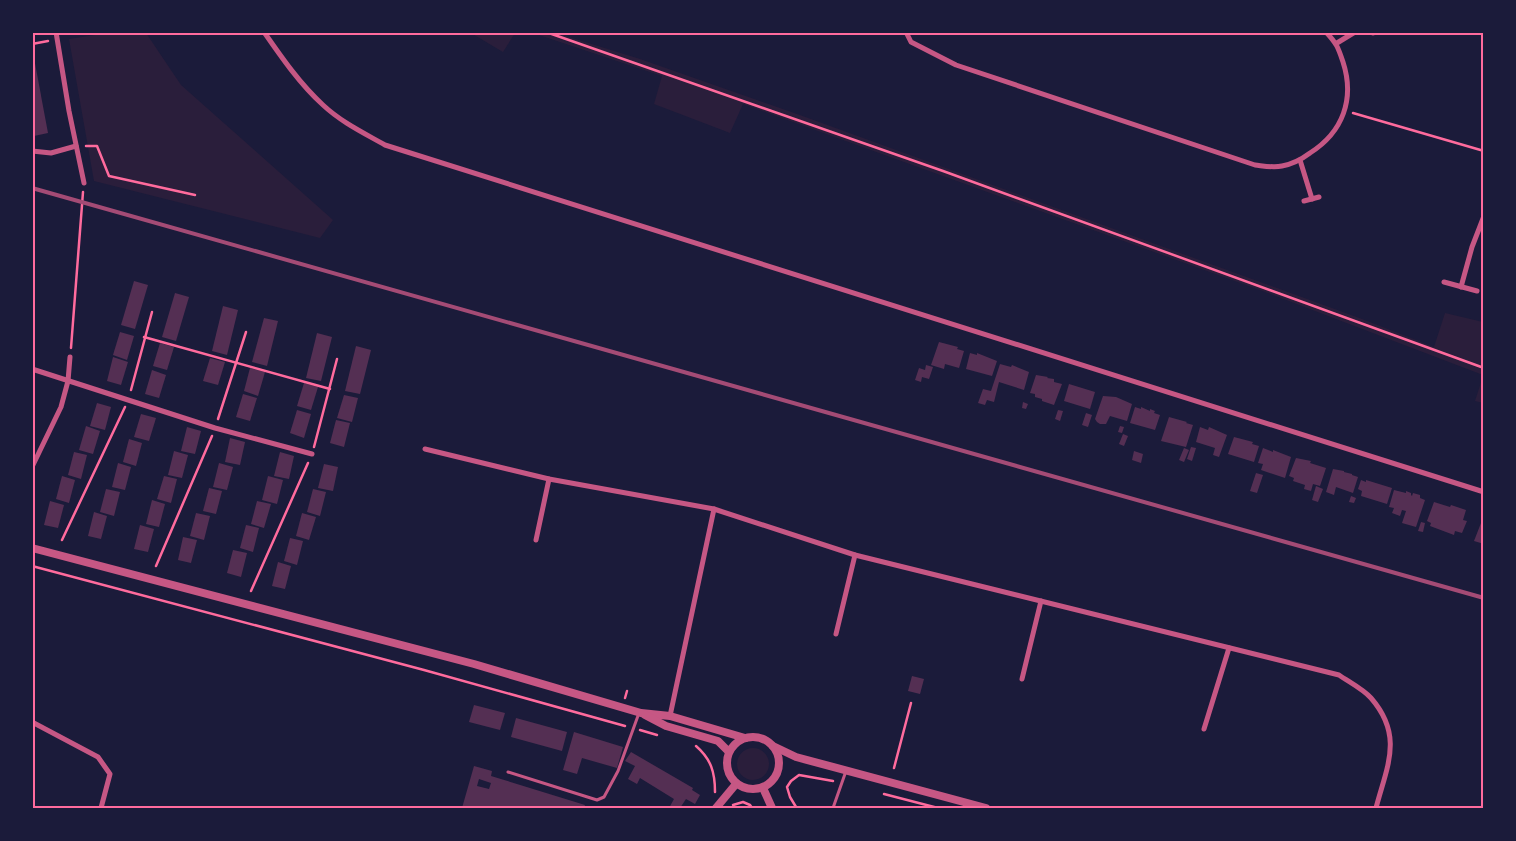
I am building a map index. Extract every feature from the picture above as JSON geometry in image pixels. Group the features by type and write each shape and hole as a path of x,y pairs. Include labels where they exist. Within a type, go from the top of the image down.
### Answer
{"street":[{"path":"56,32 84,183"},
{"path":"264,32 294,74 323,106 354,128 385,145 1484,492"},
{"path":"906,32 911,42 956,65 1255,165 1270,167 1283,166 1300,160 1322,146 1334,132 1345,110 1348,91 1347,74 1337,43 1326,32"},
{"path":"1337,43 1356,32"},
{"path":"32,151 51,153 76,146"},
{"path":"1300,160 1312,199"},
{"path":"1304,201 1319,197"},
{"path":"1461,287 1472,247 1484,216"},
{"path":"1444,282 1476,291"},
{"path":"32,467 61,407 68,381 70,357"},
{"path":"32,369 215,428 312,454"},
{"path":"425,449 549,480 714,509 855,555 1339,675 1370,697 1388,724 1392,749 1376,808"},
{"path":"536,540 549,480"},
{"path":"670,716 714,509"},
{"path":"32,548 474,664 640,713 666,726 718,741 729,752"},
{"path":"836,634 855,555"},
{"path":"1022,680 1041,601"},
{"path":"1204,729 1229,648"},
{"path":"640,713 670,716 745,738 760,738 796,757 986,808"},
{"path":"32,722 98,757 110,774 101,808"},
{"path":"745,738 736,743 729,752 727,758 728,772 736,784 749,790 770,785 778,773 779,760 774,746"},
{"path":"779,760 796,757"},
{"path":"716,808 736,784"},
{"path":"763,788 772,808"}],"lane":[{"path":"508,772 597,800 604,797 614,780 640,713"},
{"path":"833,808 846,771"}],"path":[{"path":"546,32 934,168 1484,368"},
{"path":"32,44 57,40"},
{"path":"1345,110 1484,151"},
{"path":"76,146 97,146 109,176 195,195"},
{"path":"70,357 84,183"},
{"path":"62,540 128,401 152,312"},
{"path":"156,566 215,428 246,332"},
{"path":"144,337 330,389"},
{"path":"252,591 312,454 337,359"},
{"path":"32,566 433,672 659,735"},
{"path":"894,768 911,703"},
{"path":"689,744 707,756 713,772 715,790 712,797"},
{"path":"792,808 796,807 787,787 799,775 843,782"},
{"path":"880,792 938,808"},
{"path":"730,808 737,803 743,802 752,808"}],"shaded area":[{"path":"108,33 146,33 181,85 333,220 320,238 94,181 69,39"},
{"path":"471,33 515,33 503,52"},
{"path":"533,33 556,33 640,59 797,114 1362,319 1434,347 1445,313 1483,322 1483,375 1260,290 743,104 730,133 654,104 662,76"},
{"path":"1483,376 1484,403 1475,401"},
{"path":"753,748 764,753 769,764 764,775 753,780 742,775 737,764 742,753"}],"building":[{"path":"34,58 48,133 34,136 32,127"},
{"path":"134,281 148,285 135,329 121,325"},
{"path":"175,293 189,297 176,341 162,337"},
{"path":"223,306 238,310 227,355 212,351"},
{"path":"264,318 278,321 267,366 252,362"},
{"path":"120,332 134,336 127,360 113,355"},
{"path":"317,333 332,337 321,381 306,378"},
{"path":"939,342 958,347 957,349 964,351 959,368 945,364 944,369 931,365"},
{"path":"160,343 174,347 167,370 153,366"},
{"path":"356,346 371,350 360,394 345,391"},
{"path":"970,353 977,355 977,353 997,361 992,376 966,369"},
{"path":"113,357 128,362 121,385 107,381"},
{"path":"210,358 225,362 218,385 203,381"},
{"path":"1000,364 1011,367 1012,365 1029,372 1024,390 999,382 994,402 987,400 985,405 978,403 983,389 991,391"},
{"path":"926,365 933,367 929,379 922,377 921,382 915,380 919,368 925,370"},
{"path":"250,368 265,372 258,396 244,391"},
{"path":"152,370 166,375 159,398 145,394"},
{"path":"1036,375 1054,379 1054,382 1062,384 1054,405 1042,401 1042,399 1035,397 1035,394 1030,393"},
{"path":"304,383 318,387 311,410 297,406"},
{"path":"1069,384 1095,392 1090,409 1064,401"},
{"path":"243,394 257,398 250,421 236,417"},
{"path":"344,395 358,398 352,422 337,418"},
{"path":"1103,396 1116,397 1132,404 1127,421 1110,416 1106,424 1097,422 1095,419"},
{"path":"1023,402 1028,404 1026,409 1022,408"},
{"path":"97,403 111,407 105,430 90,426"},
{"path":"1135,407 1141,409 1141,407 1150,411 1150,409 1160,415 1155,430 1130,423"},
{"path":"297,410 311,414 304,438 290,433"},
{"path":"1058,410 1063,411 1060,421 1055,419"},
{"path":"1086,413 1092,415 1088,427 1082,425"},
{"path":"141,414 156,418 149,441 134,437"},
{"path":"1169,417 1193,425 1186,447 1161,441"},
{"path":"336,420 350,423 344,447 330,443"},
{"path":"86,426 100,431 93,454 79,450"},
{"path":"1120,426 1124,427 1122,433 1118,432"},
{"path":"187,427 201,431 195,454 181,451"},
{"path":"1200,427 1208,430 1209,427 1227,435 1219,457 1213,455 1215,448 1196,442"},
{"path":"1123,434 1128,436 1124,446 1119,444"},
{"path":"1234,437 1253,442 1252,444 1259,446 1254,462 1228,454"},
{"path":"230,438 245,442 240,465 225,462"},
{"path":"129,439 142,443 136,466 123,462"},
{"path":"1191,447 1196,448 1192,461 1187,459"},
{"path":"1184,448 1189,450 1184,462 1179,460"},
{"path":"1263,448 1291,457 1285,478 1261,470 1263,464 1258,463"},
{"path":"174,451 188,455 182,478 168,475"},
{"path":"1134,451 1143,454 1141,463 1132,460"},
{"path":"74,452 87,455 81,479 68,475"},
{"path":"280,452 294,456 289,479 274,476"},
{"path":"1296,458 1311,461 1310,463 1326,468 1320,486 1313,484 1311,491 1304,489 1305,485 1293,481 1294,478 1289,476"},
{"path":"118,463 131,467 125,490 112,487"},
{"path":"219,463 233,467 227,490 213,487"},
{"path":"324,464 338,467 333,491 318,488"},
{"path":"1333,469 1358,477 1353,493 1336,487 1334,495 1326,492"},
{"path":"1256,473 1263,475 1257,493 1250,491"},
{"path":"62,476 75,480 69,503 56,499"},
{"path":"164,476 177,479 171,503 157,499"},
{"path":"268,476 283,480 277,504 262,500"},
{"path":"1361,480 1392,488 1387,504 1361,496 1362,491 1358,489"},
{"path":"1316,486 1323,489 1318,502 1312,500"},
{"path":"209,488 222,491 216,514 203,511"},
{"path":"106,489 120,492 114,516 100,512"},
{"path":"313,489 326,492 320,516 307,512"},
{"path":"1394,490 1406,493 1406,491 1411,493 1412,496 1413,493 1420,495 1420,498 1425,500 1416,527 1402,523 1406,511 1402,510 1400,516 1392,513 1394,508 1389,507"},
{"path":"1351,496 1356,498 1354,503 1349,502"},
{"path":"152,500 165,504 159,527 146,524"},
{"path":"50,501 64,505 58,528 44,525"},
{"path":"257,501 271,504 264,528 251,524"},
{"path":"1434,502 1466,510 1463,520 1467,521 1462,533 1455,531 1454,535 1430,526 1431,523 1427,521"},
{"path":"94,512 107,516 101,539 88,536"},
{"path":"196,513 210,516 204,540 190,536"},
{"path":"302,513 316,517 309,540 296,536"},
{"path":"1421,522 1425,523 1423,532 1418,531"},
{"path":"1481,523 1484,524 1484,544 1474,541"},
{"path":"140,525 154,529 148,552 134,549"},
{"path":"246,525 259,528 253,552 240,548"},
{"path":"183,537 197,540 191,563 178,560"},
{"path":"290,538 303,541 297,565 284,561"},
{"path":"233,550 247,553 241,577 227,573"},
{"path":"278,562 291,566 285,589 272,586"},
{"path":"912,676 924,679 920,694 908,691"},
{"path":"474,705 505,713 500,730 469,722"},
{"path":"516,718 567,732 562,751 511,737"},
{"path":"574,732 623,747 617,768 582,758 577,774 563,770"},
{"path":"631,752 693,788 692,790 700,795 695,804 686,799 680,808 669,808 674,799 640,778 637,784 628,779 635,766 625,761"},
{"path":"474,766 492,771 491,776 585,805 584,808 541,808 535,806 534,808 462,808","holes":["479,779 491,783 489,789 477,786"]}],"railway":[{"path":"32,188 1484,598"}]}
